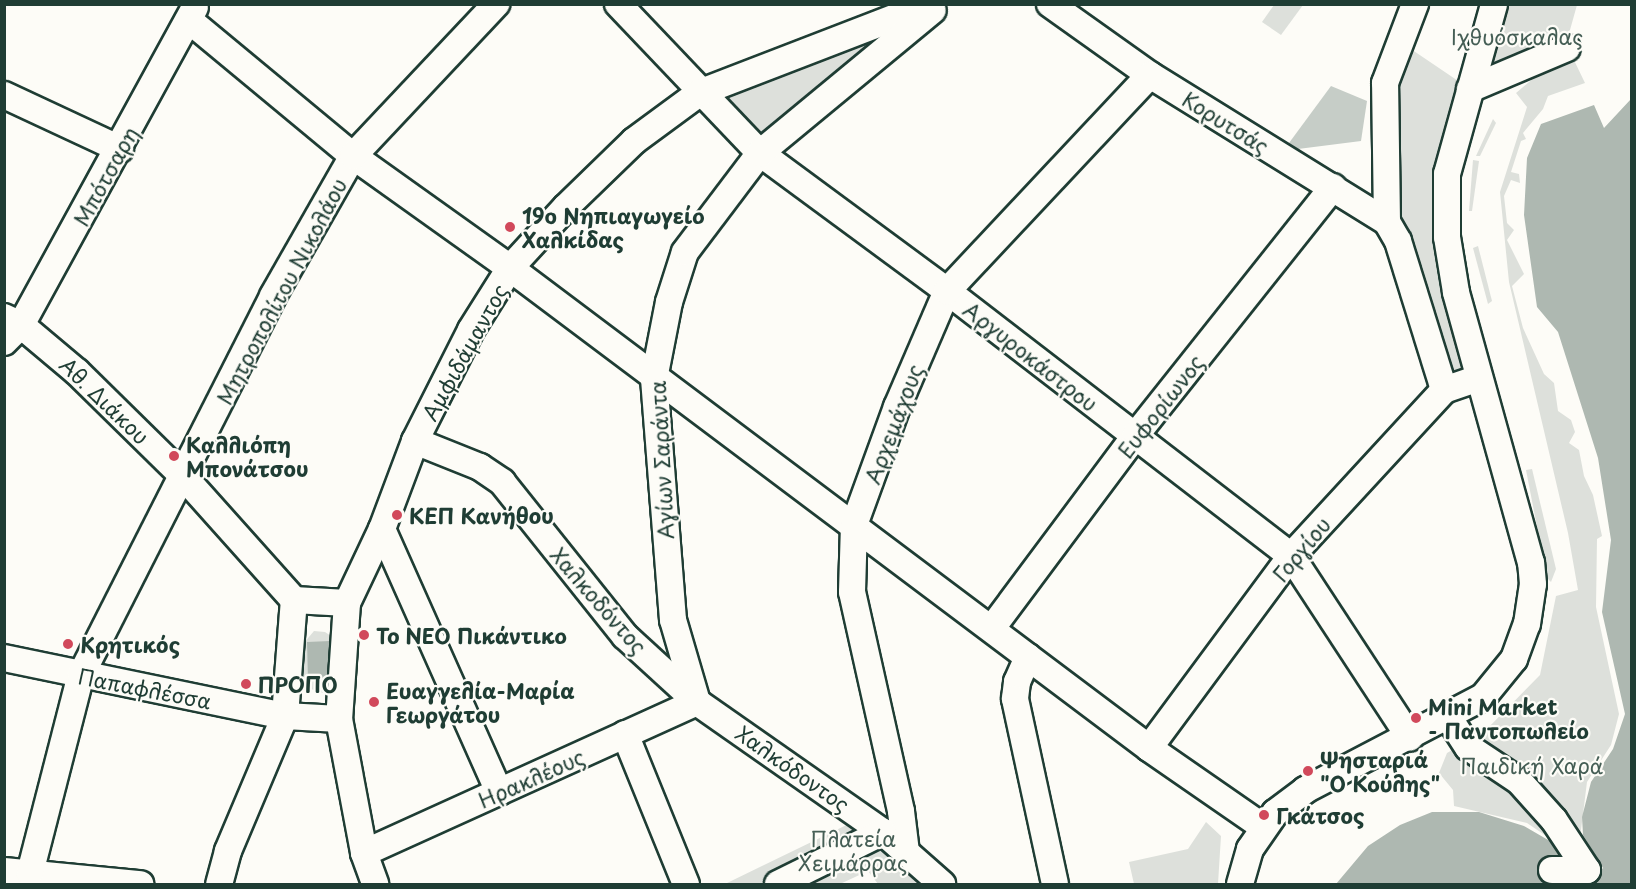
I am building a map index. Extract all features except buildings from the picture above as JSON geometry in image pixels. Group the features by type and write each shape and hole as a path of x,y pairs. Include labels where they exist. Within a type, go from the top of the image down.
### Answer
{"street":[{"name":"Μητροπολίτου Νικολάου","path":"30,879 81,675 184,477 273,296 353,156 496,4"},
{"name":"Αργυροκάστρου","path":"618,4 699,93 760,153 947,291 1291,556 1410,738"},
{"name":"Αμφιδάμαντος","path":"347,603 382,529 416,441 471,330 510,268 566,207 634,141 699,93 930,4"},
{"name":"Αγίων Σαράντα","path":"697,702 673,620 654,379 669,302 686,252 760,153 940,4"},
{"name":"Κορυτσάς","path":"1050,4 1150,75 1333,187 1392,232"},
{"path":"1415,4 1385,83 1392,232 1444,390"},
{"path":"1240,885 1250,849 1263,827 1305,790 1449,718 1495,687 1521,645 1533,584 1526,541 1479,378 1447,237 1447,174 1494,4"},
{"path":"193,12 353,156 510,268 654,379 855,525 1149,748 1263,827"},
{"name":"Μπότσαρη","path":"10,328 120,149 193,12"},
{"path":"1470,89 1567,48"},
{"name":"Αρχεμάχους","path":"906,852 901,811 852,592 855,525 897,407 947,291 1150,75"},
{"path":"4,94 120,149"},
{"name":"Ευφορίωνος","path":"992,628 1135,436 1333,187"},
{"name":"Αθ. Διάκου","path":"10,328 78,372 184,477 294,600"},
{"name":"Γοργίου","path":"1149,748 1291,556 1444,390 1479,378"},
{"name":"Χαλκοδόντος","path":"416,441 480,467 502,483 625,636 697,702"},
{"path":"382,529 499,792"},
{"path":"219,885 228,851 285,716 294,600 347,603 339,719 364,853 375,885"},
{"path":"1028,657 1017,682 1015,699 1055,885"},
{"name":"Παπαφλέσσα","path":"4,658 285,716 339,719"},
{"name":"Ηρακλέους","path":"364,853 697,702"},
{"name":"Χαλκόδοντος","path":"697,702 883,832 942,885"},
{"path":"1449,718 1468,747 1519,781 1554,820 1587,870 1552,870"},
{"path":"626,734 686,885"},
{"path":"778,885 883,832"},
{"path":"4,871 30,879 140,885"},
{"path":"758,885 767,880 770,885"}],"green space":[{"path":"930,5 760,153 699,93"},
{"path":"1274,5 1303,5 1281,35 1262,22"},
{"name":"Ιχθυόσκαλας","path":"1494,5 1577,5 1570,30 1555,53 1470,90 1447,174 1479,378 1444,390 1398,241 1385,83 1402,43 1470,89"},
{"name":"Παιδική Χαρά","path":"1572,56 1585,83 1548,96 1543,109 1523,133 1526,139 1521,141 1511,172 1519,174 1520,183 1511,180 1504,196 1507,223 1514,230 1507,240 1524,274 1512,286 1523,328 1544,374 1554,383 1558,411 1571,420 1575,432 1569,443 1579,450 1584,476 1593,495 1602,536 1597,539 1596,607 1619,714 1611,745 1587,782 1580,838 1561,846 1527,823 1454,806 1453,790 1439,773 1447,753 1485,731 1540,675 1556,596 1578,590 1568,533 1509,282 1500,192 1527,107 1516,93 1543,70"},
{"path":"1493,119 1496,123 1480,156 1476,156"},
{"path":"1473,160 1479,161 1472,211 1469,211"},
{"path":"1478,246 1492,301 1488,304 1473,248"},
{"path":"1532,469 1556,569 1551,582 1547,578 1526,470"},
{"path":"314,631 325,632 334,638 328,691 323,693 308,688 303,678 303,644"},
{"name":"Πλατεία Χειμάρρας","path":"863,817 942,884 878,884 868,871 840,884 725,884"},
{"path":"1206,822 1221,836 1218,884 1134,884 1129,862 1188,849"}],"shaded area":[{"path":"1631,99 1631,884 1336,884 1368,846 1400,825 1432,812 1479,812 1524,826 1555,844 1565,864 1590,881 1603,868 1583,835 1582,817 1591,782 1613,749 1625,714 1602,612 1611,540 1598,458 1558,332 1537,307 1524,215 1527,158 1541,124 1594,105 1604,128"},
{"path":"330,641 331,680 308,681 307,642"}],"place":[{"name":"19ο Νηπιαγωγείο Χαλκίδας","path":"510,227"},
{"name":"Καλλιόπη Μπονάτσου","path":"174,456"},
{"name":"ΚΕΠ Κανήθου","path":"397,515"},
{"name":"Το ΝΕΟ Πικάντικο","path":"364,635"},
{"name":"Κρητικός","path":"68,644"},
{"name":"ΠΡΟΠΟ","path":"246,684"},
{"name":"Ευαγγελία-Μαρία Γεωργάτου","path":"374,702"},
{"name":"Mini Market - Παντοπωλείο","path":"1416,718"},
{"name":"Ψησταριά \"Ο Κούλης\"","path":"1308,771"},
{"name":"Γκάτσος","path":"1264,815"}]}
